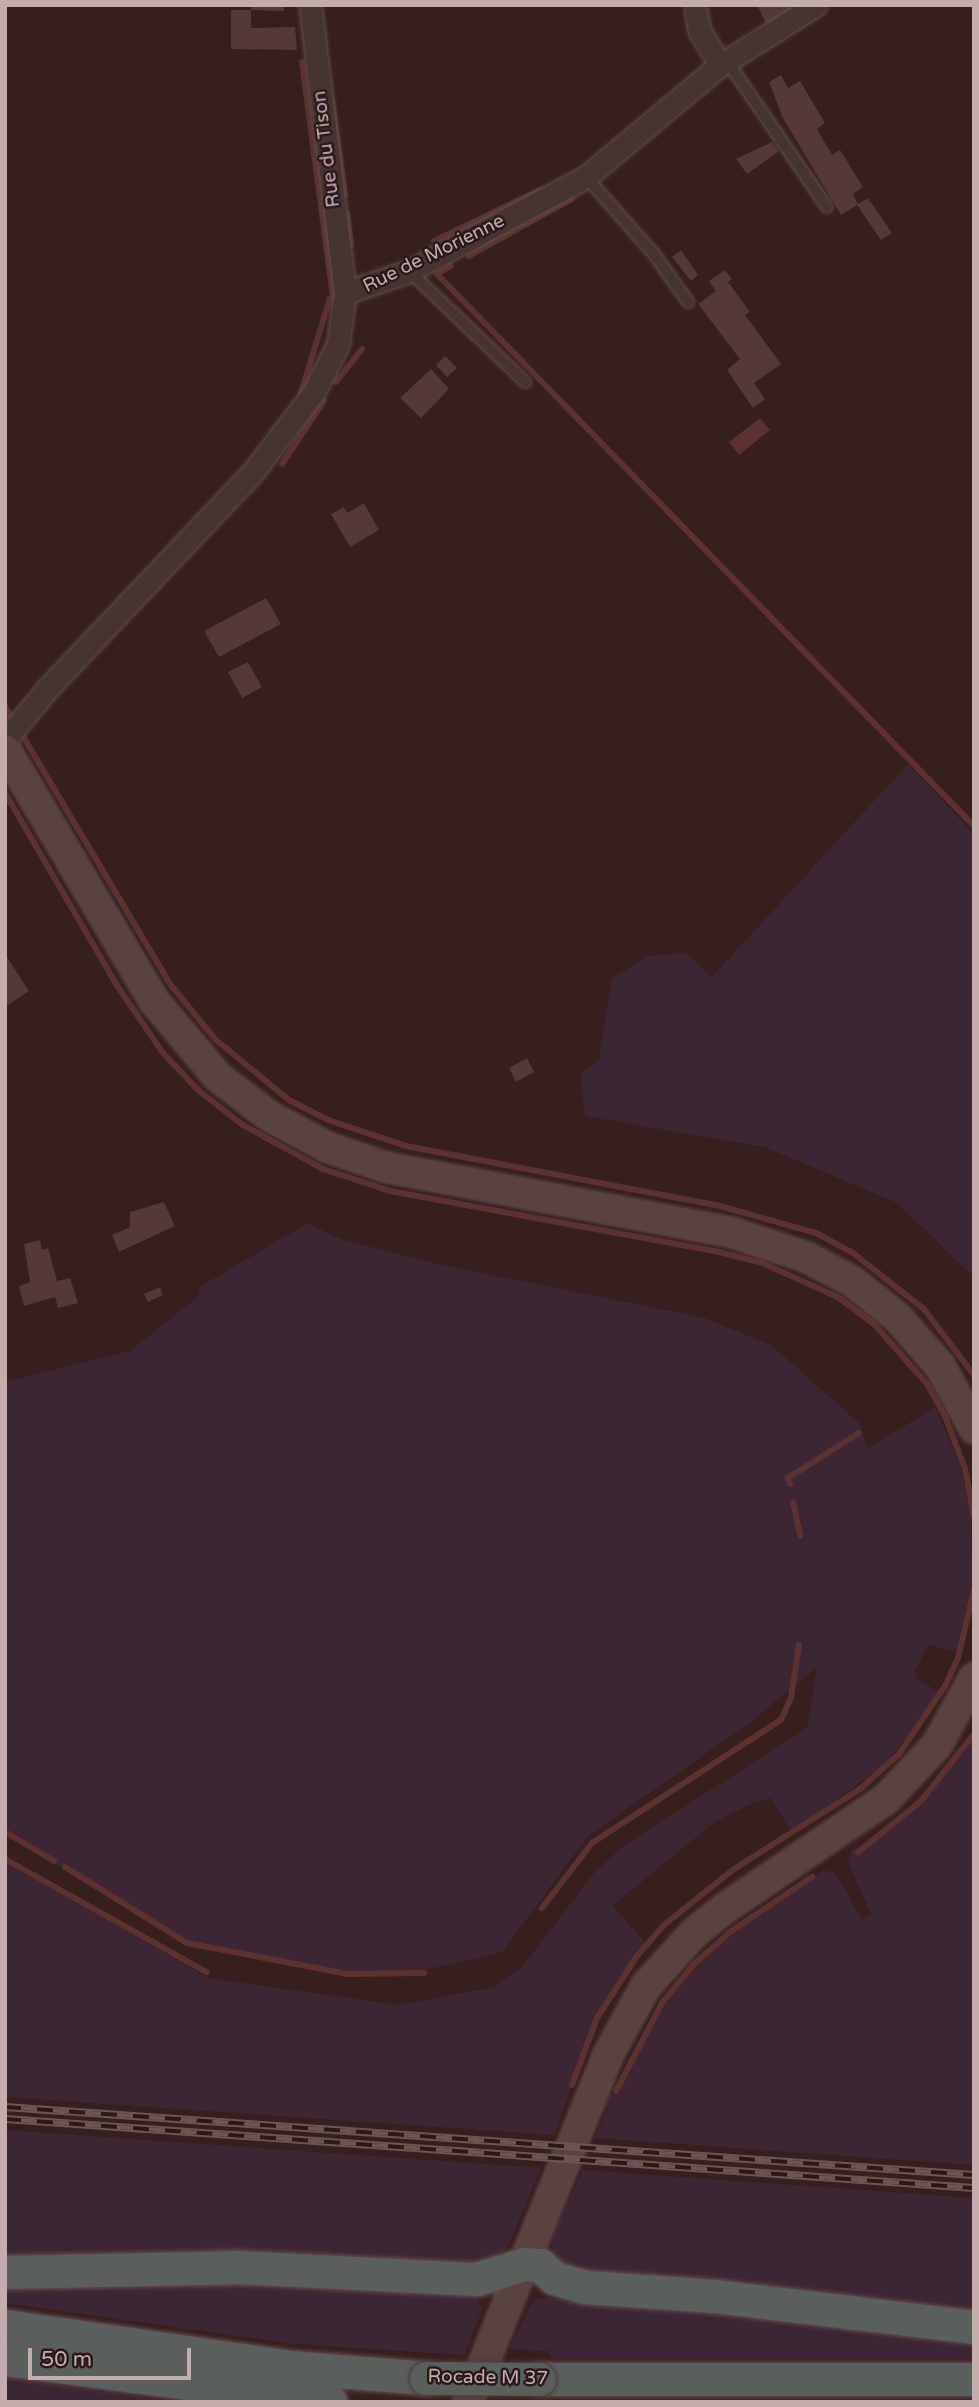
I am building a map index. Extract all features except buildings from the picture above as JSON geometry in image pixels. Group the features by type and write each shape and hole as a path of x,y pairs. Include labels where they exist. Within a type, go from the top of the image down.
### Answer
{"highway":[{"path":"5,2272 237,2267 477,2279 524,2264 540,2265 554,2278 586,2287 715,2296 974,2327"},
{"name":"Rocade M 37","path":"5,2326 289,2367 426,2378 974,2379"},
{"path":"5,2359 330,2402"}],"main road":[{"path":"5,749 154,1001 218,1077 269,1116 327,1147 385,1167 733,1233 806,1257 852,1281 898,1318 940,1366 974,1428"},
{"path":"468,2402 608,2055 646,1986 695,1932 728,1906 886,1799 937,1745 974,1678"}],"street":[{"name":"Rue du Tison","path":"310,5 345,293"},
{"path":"695,5 699,30 723,63"},
{"name":"Rue de Morienne","path":"5,740 47,689 220,510 314,392 338,344 345,293 409,271 586,177 723,63 816,5"}],"lane":[{"path":"723,63 827,206"},
{"path":"586,177 654,254 688,302"},
{"path":"409,271 525,382"}],"shaded area":[{"path":"760,418 770,430 739,455 729,442"},
{"path":"908,764 974,834 974,1277 897,1203 765,1147 585,1116 580,1073 599,1061 612,978 648,956 686,953 712,977"},
{"path":"308,1223 340,1239 437,1264 705,1318 771,1345 858,1422 868,1449 935,1407 960,1466 971,1516 972,1583 956,1652 929,1645 915,1670 916,1678 939,1692 930,1707 886,1763 792,1833 771,1798 753,1803 716,1821 612,1906 647,1944 597,2018 554,2135 5,2097 5,1862 209,1978 399,2005 494,1987 523,1966 594,1873 622,1847 807,1728 817,1667 748,1724 588,1836 502,1952 399,1976 306,1968 187,1943 5,1832 5,1382 130,1351 200,1295 198,1288"},
{"path":"974,1734 974,2165 595,2138 608,2108 605,2106 610,2095 617,2093 658,2014 688,1975 724,1940 824,1870 835,1873 862,1919 871,1914 848,1862 851,1850 856,1846 859,1851 921,1801"},
{"path":"5,2130 541,2168 507,2249 486,2265 5,2258"},
{"path":"583,2170 974,2198 974,2313 565,2270 554,2256 551,2239"},
{"path":"166,2277 473,2295 483,2308 464,2355 294,2344 5,2303 5,2280"},
{"path":"562,2294 974,2336 974,2358 550,2358 549,2351 509,2349 535,2298 561,2299"},
{"path":"5,2378 138,2397 170,2402 5,2402"}],"waterway":[{"path":"302,62 333,298"},
{"path":"332,101 345,195"},
{"path":"434,241 540,190"},
{"path":"469,256 572,199"},
{"path":"347,213 351,245"},
{"path":"451,266 437,274 974,826"},
{"path":"301,393 330,298"},
{"path":"336,382 362,349"},
{"path":"282,464 324,401"},
{"path":"5,706 170,984 215,1039 289,1100 328,1120 406,1146 720,1206 816,1233 853,1253 924,1309 974,1375"},
{"path":"5,793 116,984 163,1053 198,1090 243,1125 323,1169 390,1191 715,1251 762,1263 838,1297 874,1324 927,1384 945,1416 965,1469 974,1517"},
{"path":"790,1484 788,1478 859,1433"},
{"path":"793,1502 800,1536"},
{"path":"572,2085 597,2018 637,1956 664,1925 734,1869 860,1789 899,1754 945,1686 958,1658 974,1589"},
{"path":"542,1908 592,1843 781,1720 791,1698 799,1645"},
{"path":"858,1852 921,1801 974,1734"},
{"path":"5,1832 54,1861"},
{"path":"5,1859 206,1972"},
{"path":"65,1867 187,1943 348,1974 424,1973"},
{"path":"616,2091 662,2003 693,1965 730,1932 812,1877"}],"railway":[{"path":"5,2107 974,2175"},
{"path":"5,2119 974,2188"}]}
